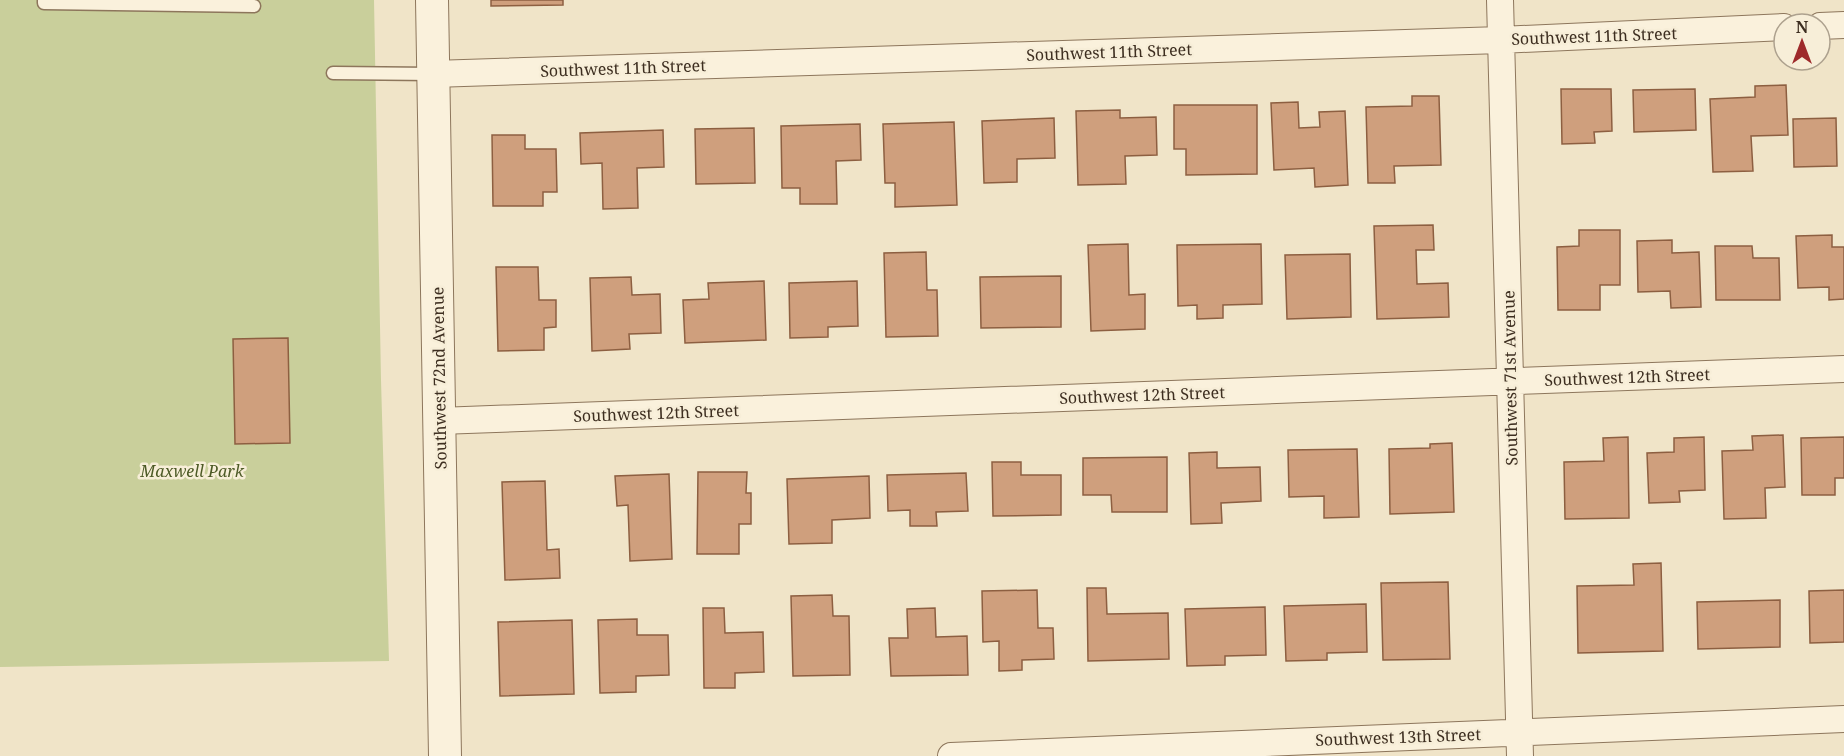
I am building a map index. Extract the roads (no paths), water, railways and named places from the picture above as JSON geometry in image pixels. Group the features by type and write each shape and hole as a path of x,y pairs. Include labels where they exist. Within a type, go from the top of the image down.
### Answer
{"street":[{"name":"Southwest 72nd Avenue","path":"432,0 445,756"},
{"name":"Southwest 71st Avenue","path":"1500,0 1519,744"},
{"name":"Southwest 11th Street","path":"433,74 1501,40 1772,28"},
{"name":"Southwest 12th Street","path":"440,421 1844,369"},
{"name":"Southwest 13th Street","path":"951,756 1519,744 1844,719"}],"lane":[{"path":"44,0 44,3 254,6"},
{"path":"333,73 433,74"}],"park label":[{"name":"Maxwell Park","path":"192,471"}]}
